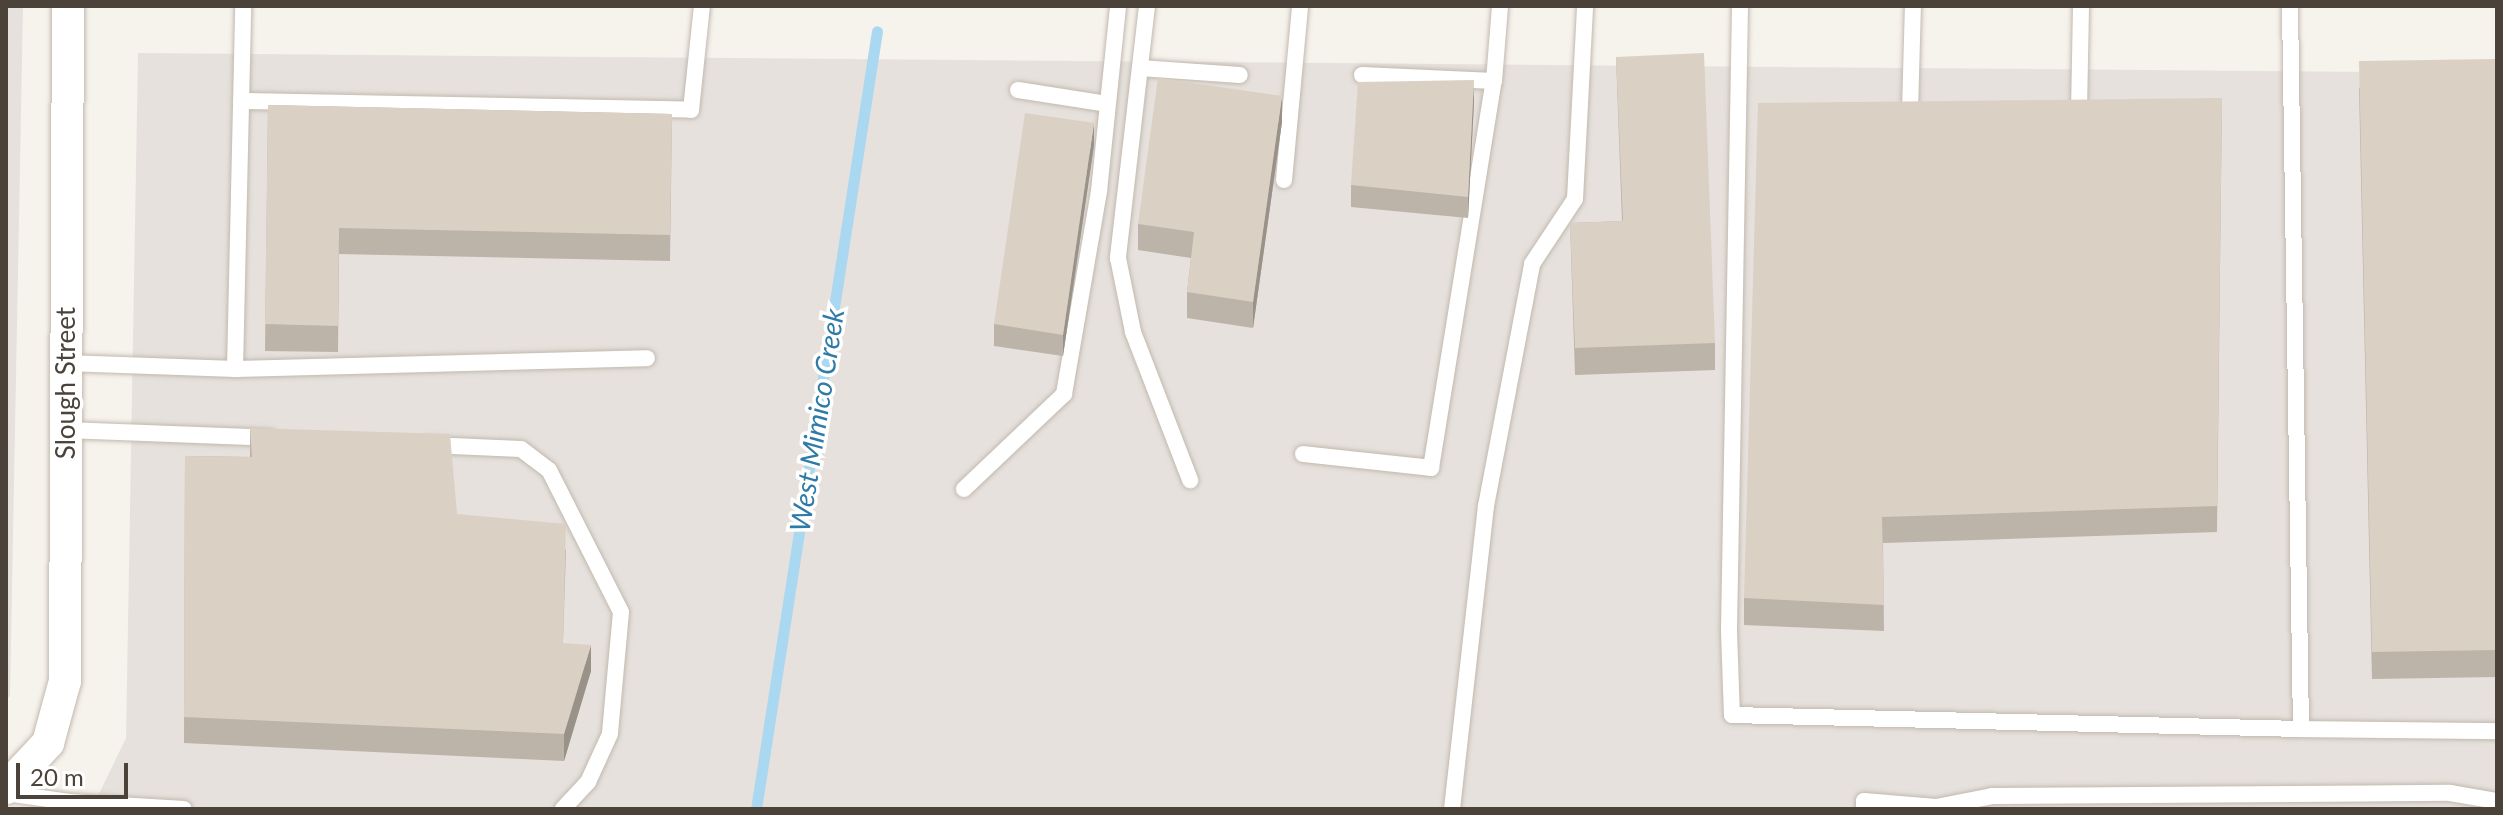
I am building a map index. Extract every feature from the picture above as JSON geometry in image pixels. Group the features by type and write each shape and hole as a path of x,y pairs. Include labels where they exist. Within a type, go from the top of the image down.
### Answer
{"street":[{"name":"Slough Street","path":"6,790 48,743 65,681 68,6"}],"lane":[{"path":"235,369 243,6"},
{"path":"241,101 691,110 702,6"},
{"path":"964,489 1064,394 1099,191 1118,6"},
{"path":"1147,6 1118,258 1133,332 1190,480"},
{"path":"1284,180 1300,6"},
{"path":"1303,454 1431,468 1494,81 1500,6"},
{"path":"1452,809 1486,506 1532,264 1575,199 1585,6"},
{"path":"1740,6 1729,631 1732,715 2497,731"},
{"path":"1910,111 1913,6"},
{"path":"2079,111 2081,6"},
{"path":"2290,6 2301,729"},
{"path":"1140,68 1240,75"},
{"path":"1362,75 1494,81"},
{"path":"1018,90 1107,104"},
{"path":"66,363 235,369 647,358"},
{"path":"66,430 282,438"},
{"path":"410,444 521,449 549,470 621,612 610,734 588,782 563,809"},
{"path":"6,790 69,802 184,809"},
{"path":"1864,809 1864,801 1939,808 2008,796 2450,793 2497,801"}],"shaded area":[{"path":"6,6 23,6 10,696 6,700"},
{"path":"138,53 2497,73 2497,809 87,809 96,800 126,738"}],"building":[{"path":"1704,53 1715,343 1575,348 1570,223 1623,221 1616,57"},
{"path":"2497,59 2497,650 2372,652 2359,61"},
{"path":"1158,78 1282,96 1253,302 1187,292 1194,232 1138,224"},
{"path":"1474,80 1468,197 1351,185 1358,82"},
{"path":"2222,98 2217,506 1882,517 1884,605 1744,598 1758,103"},
{"path":"268,105 672,114 670,235 339,228 338,326 265,324"},
{"path":"1025,113 1094,123 1063,335 994,324"},
{"path":"250,428 450,434 457,514 566,524 563,643 591,645 564,734 184,717 185,456 252,457"}],"waterway":[{"name":"West Mimico Creek","path":"756,809 877,31"}]}
